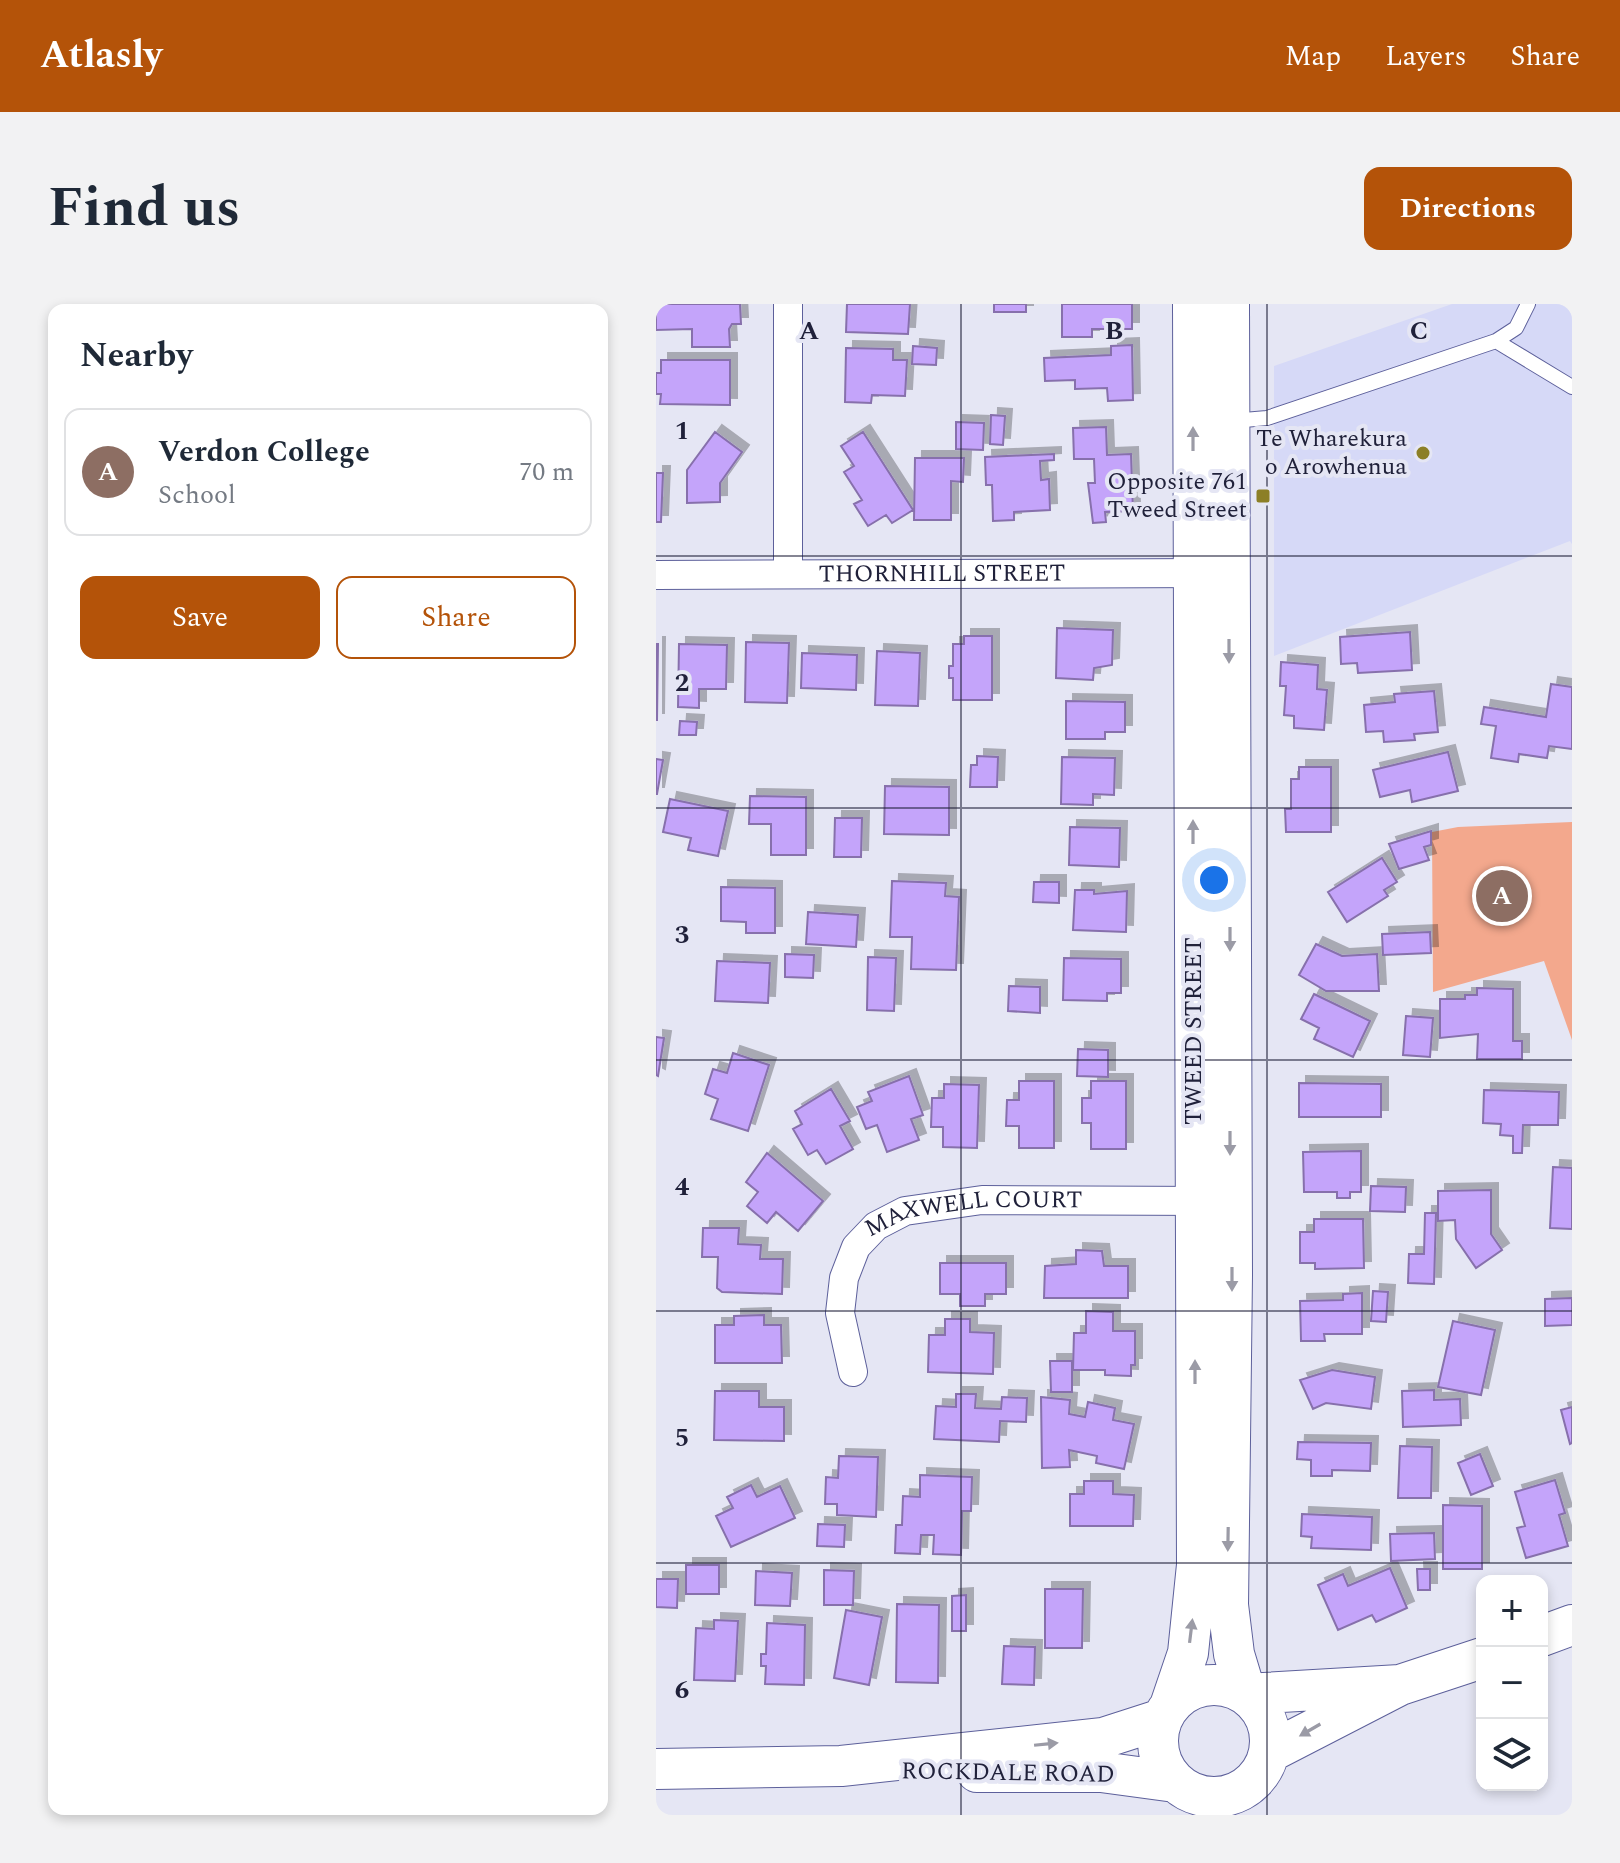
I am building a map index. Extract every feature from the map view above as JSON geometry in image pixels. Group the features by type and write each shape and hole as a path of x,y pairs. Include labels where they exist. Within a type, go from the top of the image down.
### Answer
{"main road":[{"name":"TWEED STREET","path":"1193,304 1210,573 1212,1201 1228,1625 1246,1694"},
{"name":"TWEED STREET","path":"1210,573 1228,421 1229,304"},
{"name":"TWEED STREET","path":"1166,1713 1188,1653 1197,1565 1212,1201"},
{"path":"1548,1634 1572,1625"},
{"path":"1261,1815 1266,1761 1267,1720 1246,1694 1231,1687 1197,1687 1166,1713 1159,1753 1195,1798 1217,1798 1235,1794 1251,1784 1266,1761 1400,1685 1476,1660"},
{"path":"1246,1694 1400,1685"},
{"name":"ROCKDALE ROAD","path":"656,1769 841,1766 1103,1738 1166,1713"},
{"name":"ROCKDALE ROAD","path":"841,1766 910,1773 1101,1772 1195,1798"}],"street":[{"path":"788,304 788,574"},
{"name":"THORNHILL STREET","path":"656,575 1210,573"},
{"name":"MAXWELL COURT","path":"853,1372 840,1313 844,1278 856,1247 876,1226 905,1211 982,1200 1212,1201"}],"lane":[{"path":"1228,421 1267,418 1496,341 1516,328 1528,304"},
{"path":"1496,341 1572,387"}],"shaded area":[{"name":"Te Wharekura o Arowhenua","path":"1452,304 1572,304 1572,544 1570,541 1274,656 1274,366"},
{"path":"1572,822 1572,1040 1544,961 1433,992 1432,832 1458,827"}],"building":[{"path":"656,304 740,304 741,324 732,324 729,329 730,347 692,347 692,329 656,330"},
{"path":"847,304 910,304 908,334 846,332"},
{"path":"994,304 1026,304 1026,312 994,312"},
{"path":"1062,304 1132,304 1132,329 1092,329 1092,337 1062,337"},
{"path":"1132,345 1133,400 1108,401 1107,388 1075,389 1075,380 1045,381 1044,358 1111,355 1111,346"},
{"path":"913,346 937,348 936,365 912,364"},
{"path":"846,348 893,349 893,360 907,360 905,396 872,395 871,403 845,402"},
{"path":"661,360 730,360 730,405 660,404 661,394 656,394 656,373 661,373"},
{"path":"991,415 1005,416 1003,445 990,444"},
{"path":"956,422 984,423 983,450 956,449"},
{"path":"1106,427 1107,455 1131,454 1133,511 1105,512 1106,522 1093,523 1088,483 1095,483 1094,459 1074,459 1073,428"},
{"path":"715,432 742,452 720,483 720,502 687,503 687,470"},
{"path":"863,432 913,510 892,523 886,515 868,526 854,504 862,500 844,472 854,466 841,446"},
{"path":"1054,454 1054,460 1040,461 1041,480 1049,479 1050,510 1014,512 1014,520 993,521 992,485 986,485 985,457"},
{"path":"915,458 964,458 963,482 951,481 951,520 914,520"},
{"path":"656,473 663,473 661,522 656,522"},
{"path":"1057,628 1113,630 1112,665 1094,668 1093,680 1056,678"},
{"path":"1410,632 1412,670 1358,673 1357,663 1341,664 1340,637"},
{"path":"964,636 992,636 992,700 953,700 953,678 949,678 949,666 953,666 953,644 964,644"},
{"path":"746,642 789,643 787,703 745,702"},
{"path":"658,644 657,720 656,720"},
{"path":"679,644 727,645 726,689 699,689 699,708 678,707"},
{"path":"877,651 920,653 918,706 875,705"},
{"path":"802,653 857,655 856,690 801,688"},
{"path":"1281,662 1318,665 1317,689 1327,690 1324,730 1294,728 1294,716 1284,715 1286,686 1280,686"},
{"path":"1551,684 1572,687 1572,749 1549,746 1547,758 1519,754 1518,762 1491,758 1496,726 1481,724 1484,707 1546,717"},
{"path":"1434,691 1438,732 1414,734 1415,740 1384,742 1383,731 1366,732 1364,705 1395,702 1394,694"},
{"path":"1066,701 1125,702 1125,732 1105,732 1105,739 1066,739"},
{"path":"680,721 697,722 696,735 679,735"},
{"path":"1448,752 1458,791 1412,802 1410,790 1380,797 1373,770"},
{"path":"977,756 998,757 997,787 970,787 971,765 977,765"},
{"path":"1062,757 1115,758 1114,795 1093,794 1093,805 1061,804"},
{"path":"656,759 663,760 657,794 656,794"},
{"path":"1299,767 1331,767 1331,832 1286,832 1285,809 1291,809 1291,779 1299,779"},
{"path":"885,786 949,787 949,835 884,834"},
{"path":"750,796 806,797 806,855 771,855 771,824 749,824"},
{"path":"670,799 728,811 718,856 688,850 691,838 663,832"},
{"path":"835,818 862,818 861,857 834,857"},
{"path":"1070,827 1120,828 1119,867 1069,865"},
{"path":"1431,831 1431,845 1424,847 1429,860 1399,869 1389,844"},
{"path":"1382,858 1397,882 1384,890 1388,896 1347,922 1328,892"},
{"path":"892,881 946,883 945,896 959,897 956,970 911,969 912,937 890,937"},
{"path":"1034,882 1059,882 1059,903 1033,902"},
{"path":"721,887 775,888 775,933 746,933 746,922 721,921"},
{"path":"1075,890 1094,890 1094,894 1127,891 1126,932 1073,930"},
{"path":"808,912 858,915 856,947 806,944"},
{"path":"1430,932 1431,953 1383,955 1382,934"},
{"path":"1316,944 1342,956 1377,954 1379,991 1326,991 1299,975"},
{"path":"785,954 814,955 813,978 785,977"},
{"path":"868,957 896,958 894,1011 867,1010"},
{"path":"1064,958 1121,959 1121,993 1107,993 1107,1001 1063,1000"},
{"path":"717,961 770,963 768,1003 715,1001"},
{"path":"1009,986 1040,987 1040,1013 1008,1011"},
{"path":"1477,988 1513,989 1513,1041 1522,1041 1522,1059 1477,1059 1478,1034 1440,1038 1440,999 1465,999 1465,995 1477,995"},
{"path":"1314,994 1370,1021 1353,1057 1314,1039 1319,1028 1301,1019"},
{"path":"1406,1016 1433,1018 1430,1057 1403,1055"},
{"path":"656,1037 664,1038 658,1076 656,1075"},
{"path":"1078,1049 1108,1050 1108,1077 1077,1076"},
{"path":"733,1053 769,1065 748,1131 711,1119 718,1099 705,1094 713,1069 727,1073"},
{"path":"909,1076 923,1115 911,1119 919,1140 887,1152 877,1125 866,1129 857,1107 872,1101 868,1092"},
{"path":"1019,1081 1054,1081 1054,1148 1019,1148 1019,1126 1006,1126 1007,1100 1019,1100"},
{"path":"1091,1081 1126,1081 1126,1149 1091,1149 1091,1123 1082,1123 1082,1098 1091,1098"},
{"path":"1299,1083 1381,1084 1381,1117 1299,1117"},
{"path":"944,1084 979,1085 977,1148 943,1147 943,1127 931,1127 932,1098 944,1098"},
{"path":"831,1089 850,1121 840,1126 853,1149 826,1164 817,1150 808,1155 793,1129 802,1124 795,1111"},
{"path":"1484,1090 1559,1092 1558,1125 1523,1125 1522,1153 1513,1153 1513,1136 1500,1135 1501,1124 1483,1123"},
{"path":"1361,1151 1361,1192 1350,1192 1350,1198 1337,1198 1337,1192 1304,1192 1303,1152"},
{"path":"767,1153 823,1201 798,1231 776,1212 767,1223 747,1206 758,1192 746,1182"},
{"path":"1553,1167 1572,1168 1572,1229 1550,1228"},
{"path":"1371,1186 1406,1187 1405,1212 1370,1211"},
{"path":"1491,1190 1491,1234 1502,1250 1476,1268 1456,1239 1455,1220 1438,1221 1438,1191"},
{"path":"1425,1213 1436,1213 1434,1284 1408,1283 1409,1254 1424,1254"},
{"path":"1314,1219 1363,1219 1364,1268 1315,1269 1315,1263 1300,1263 1300,1232 1314,1232"},
{"path":"703,1228 739,1228 738,1244 761,1245 760,1259 783,1259 782,1294 722,1292 717,1288 718,1257 702,1257"},
{"path":"1076,1250 1102,1251 1104,1266 1128,1266 1128,1298 1044,1298 1045,1266 1076,1264"},
{"path":"940,1263 1006,1263 1006,1294 985,1294 985,1306 960,1306 960,1294 940,1294"},
{"path":"1373,1291 1388,1292 1386,1322 1371,1321"},
{"path":"1362,1293 1362,1334 1324,1334 1325,1341 1301,1341 1300,1301 1343,1300 1343,1294"},
{"path":"1572,1298 1572,1325 1545,1326 1545,1299"},
{"path":"1086,1311 1113,1312 1113,1331 1135,1331 1135,1365 1131,1365 1131,1376 1105,1375 1105,1370 1073,1370 1074,1333 1086,1333"},
{"path":"764,1315 764,1325 781,1325 782,1363 715,1363 715,1325 734,1325 734,1316"},
{"path":"945,1319 970,1319 970,1332 994,1333 993,1374 928,1372 929,1335 945,1335"},
{"path":"1453,1321 1495,1330 1481,1395 1438,1387"},
{"path":"1050,1361 1072,1361 1072,1392 1051,1392"},
{"path":"1332,1370 1375,1377 1371,1409 1326,1403 1313,1409 1300,1380"},
{"path":"1434,1390 1434,1400 1460,1399 1461,1425 1403,1427 1402,1391"},
{"path":"715,1391 759,1391 759,1407 784,1407 784,1441 714,1440"},
{"path":"956,1394 976,1394 975,1408 1001,1409 1002,1397 1027,1398 1026,1422 1000,1421 999,1442 934,1439 936,1406 956,1407"},
{"path":"1041,1397 1070,1400 1069,1414 1085,1417 1088,1402 1115,1408 1113,1420 1134,1424 1124,1469 1096,1463 1097,1456 1069,1450 1070,1467 1042,1468"},
{"path":"1572,1407 1572,1443 1570,1444 1561,1410"},
{"path":"1298,1442 1371,1443 1370,1471 1332,1470 1332,1476 1311,1476 1311,1460 1297,1459"},
{"path":"1400,1446 1432,1447 1431,1498 1398,1498"},
{"path":"1480,1454 1493,1486 1471,1495 1458,1463"},
{"path":"839,1456 878,1457 876,1517 837,1515 837,1504 825,1504 826,1477 838,1478"},
{"path":"920,1475 972,1477 971,1511 962,1511 961,1555 933,1554 934,1535 921,1535 920,1554 895,1553 896,1525 902,1525 903,1496 920,1497"},
{"path":"1555,1480 1565,1513 1559,1515 1568,1546 1526,1558 1517,1528 1525,1526 1515,1492"},
{"path":"1084,1481 1113,1481 1113,1494 1134,1495 1133,1526 1070,1526 1070,1494 1084,1494"},
{"path":"751,1485 757,1497 780,1486 795,1518 731,1547 716,1516 733,1508 727,1497"},
{"path":"1443,1505 1482,1506 1482,1569 1443,1569"},
{"path":"1302,1514 1372,1517 1371,1550 1311,1548 1312,1537 1301,1536"},
{"path":"818,1524 845,1525 844,1547 817,1546"},
{"path":"1434,1533 1435,1559 1391,1561 1390,1534"},
{"path":"686,1565 719,1565 719,1594 686,1594"},
{"path":"1390,1568 1407,1608 1376,1622 1372,1615 1338,1630 1318,1585 1343,1574 1348,1586"},
{"path":"1417,1569 1430,1569 1430,1590 1418,1590"},
{"path":"824,1570 854,1571 853,1605 824,1605"},
{"path":"756,1571 792,1573 790,1606 755,1605"},
{"path":"656,1579 678,1579 677,1608 656,1607"},
{"path":"1045,1589 1083,1589 1082,1648 1045,1648"},
{"path":"966,1595 966,1631 952,1631 952,1596"},
{"path":"897,1604 939,1605 938,1683 896,1682"},
{"path":"846,1610 882,1617 869,1685 834,1678"},
{"path":"714,1620 738,1621 735,1681 694,1680 696,1628 714,1629"},
{"path":"767,1623 805,1625 804,1685 765,1684 766,1666 761,1666 761,1654 766,1654"},
{"path":"1004,1646 1035,1647 1034,1685 1002,1684"}],"place":[{"name":"Te Wharekura o Arowhenua","path":"1423,453"},
{"name":"Opposite 761 Tweed Street","path":"1263,496"},
{"name":"Verdon College","path":"1502,896"}]}
